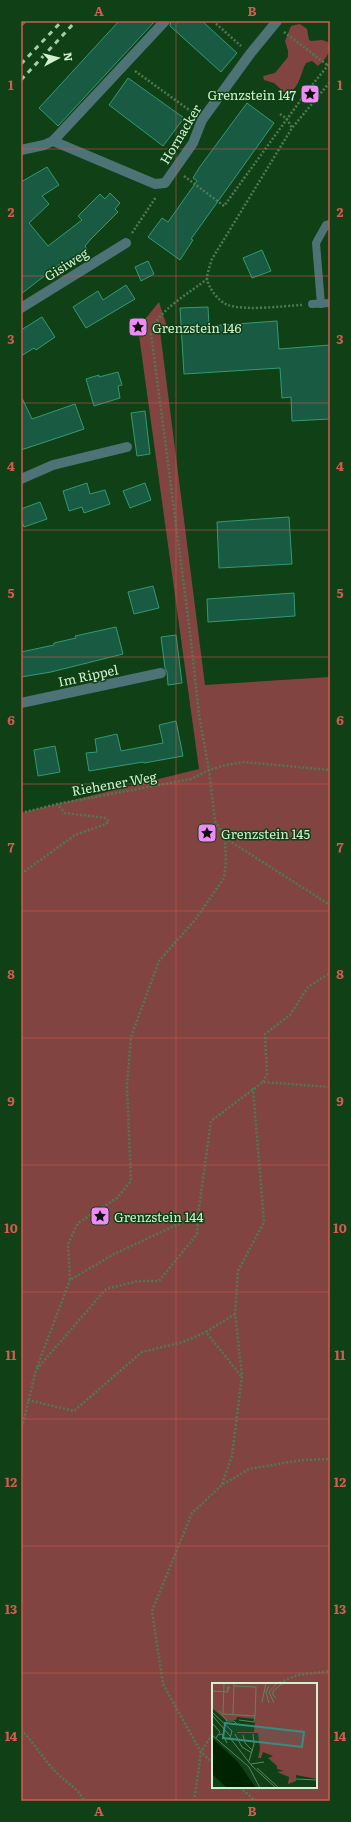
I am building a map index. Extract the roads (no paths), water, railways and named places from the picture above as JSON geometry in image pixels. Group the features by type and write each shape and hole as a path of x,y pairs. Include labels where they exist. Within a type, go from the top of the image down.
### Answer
{"street":[{"path":"21,150 44,145 53,141 165,21"},
{"name":"Hornacker","path":"53,141 155,184 165,183 193,143 202,120 250,54 276,23"},
{"name":"Gisiweg","path":"21,308 126,243"},
{"path":"21,479 53,465 127,448"},
{"name":"Im Rippel","path":"21,703 161,673"}],"lane":[{"path":"312,304 326,304 316,243 326,225 330,224"}],"railway":[{"path":"21,64 62,21"},
{"path":"21,80 76,21"}],"place":[{"name":"Grenzstein 147","path":"310,94"},
{"name":"Grenzstein 146","path":"138,327"},
{"name":"Grenzstein 145","path":"207,833"},
{"name":"Grenzstein 144","path":"100,1216"}]}
